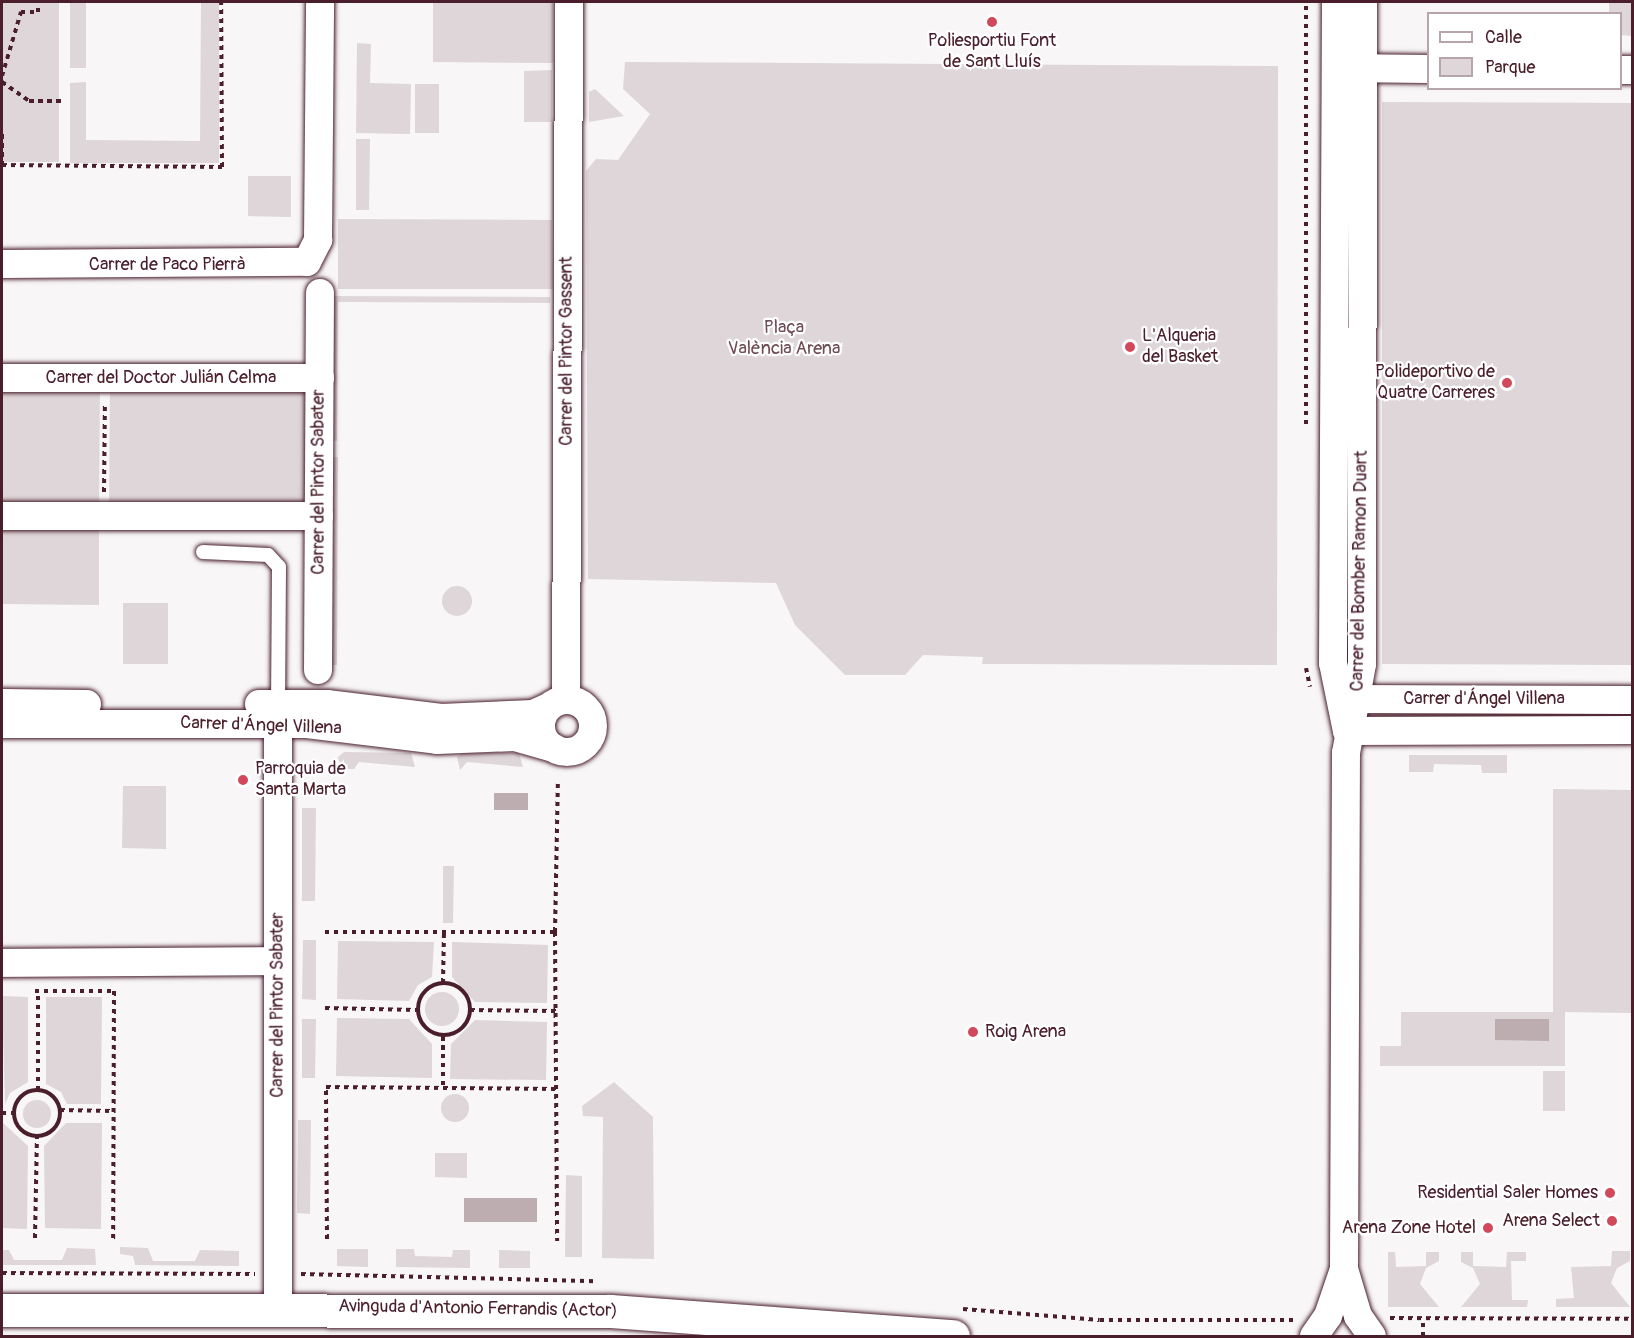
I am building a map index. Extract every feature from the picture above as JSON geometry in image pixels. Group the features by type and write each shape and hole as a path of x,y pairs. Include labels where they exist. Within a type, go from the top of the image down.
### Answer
{"main road":[{"name":"Avinguda d'Antonio Ferrandis (Actor)","path":"2,1310 278,1306 610,1311 953,1336"}],"street":[{"path":"318,230 320,2"},
{"name":"Carrer del Pintor Gassent","path":"557,704 569,2"},
{"name":"Carrer del Bomber Ramon Duart","path":"1336,2 1349,68 1344,1269"},
{"name":"Carrer del Bomber Ramon Duart","path":"1349,68 1363,2"},
{"path":"1349,68 1427,69"},
{"name":"Carrer de Paco Pierrà","path":"2,245 296,246 318,230"},
{"name":"Carrer de Paco Pierrà","path":"2,264 295,265 312,258 318,230"},
{"name":"Carrer del Pintor Sabater","path":"318,670 320,293"},
{"name":"Carrer del Doctor Julián Celma","path":"2,378 320,378"},
{"path":"2,516 319,516"},
{"name":"Carrer d'Ángel Villena","path":"1347,699 1632,700"},
{"name":"Carrer d'Ángel Villena","path":"2,704 441,718 533,714 557,704"},
{"path":"557,704 588,709 594,723 591,737 568,752 554,748 541,729 557,704"},
{"name":"Carrer d'Ángel Villena","path":"2,724 278,714 437,740 515,737 554,748"},
{"name":"Carrer del Pintor Sabater","path":"278,714 278,1306"},
{"name":"Carrer d'Ángel Villena","path":"1347,731 1632,730"},
{"path":"2,963 278,961"},
{"path":"1314,1336 1328,1316 1344,1269"},
{"path":"1344,1269 1358,1317 1372,1336"}],"lane":[{"path":"203,552 268,555 279,567 278,714"}],"path":[{"path":"2,76 21,12 38,12 38,2"},
{"path":"2,134 2,164 222,167 221,2"},
{"path":"2,82 29,101 64,101"},
{"path":"104,517 105,379"},
{"path":"557,1241 555,932 558,780"},
{"path":"325,932 555,932"},
{"path":"443,983 444,932"},
{"path":"443,983 465,994 471,1010 459,1031 443,1036 426,1029 418,1010 427,989 443,983"},
{"path":"28,991 114,991 113,1239"},
{"path":"38,991 38,1090"},
{"path":"325,1008 418,1010"},
{"path":"471,1010 556,1011"},
{"path":"443,1036 443,1087"},
{"path":"327,1239 326,1087 555,1089"},
{"path":"38,1090 53,1096 60,1110 57,1126 37,1137 18,1127 14,1113 24,1094 38,1090"},
{"path":"60,1110 112,1111"},
{"path":"2,1113 14,1113"},
{"path":"35,1238 37,1137"},
{"path":"2,1273 265,1274"},
{"path":"1423,1336 1423,1318 1632,1319"}],"green space":[{"path":"2,2 59,2 59,162 2,162"},
{"path":"70,2 86,2 86,68 70,68"},
{"path":"191,2 219,2 219,163 70,163 70,83 86,82 86,140 200,141 201,3"},
{"path":"433,2 553,2 553,63 433,62"},
{"path":"1609,2 1632,2 1632,36 1622,35 1622,12 1609,12"},
{"path":"357,43 371,44 370,83 411,84 410,134 356,133"},
{"name":"Plaça València Arena","path":"625,62 1278,66 1277,665 982,664 983,657 923,655 905,675 845,675 795,625 776,583 588,579 586,171 596,159 618,160 650,114 623,89"},
{"path":"552,70 552,122 524,122 524,71"},
{"path":"415,84 439,84 439,133 415,133"},
{"path":"595,89 624,116 589,122 589,92"},
{"name":"Polideportivo de Quatre Carreres","path":"1382,102 1632,103 1632,665 1382,664"},
{"path":"356,139 370,139 369,210 356,210"},
{"path":"248,176 291,176 291,217 248,216"},
{"path":"338,219 552,220 553,289 338,289"},
{"path":"329,296 550,297 550,303 338,302 337,441 329,440"},
{"path":"2,382 100,383 99,513 2,513"},
{"path":"110,382 307,382 307,513 109,513"},
{"path":"328,457 338,457 337,665 327,665"},
{"path":"2,521 99,522 99,605 2,604"},
{"path":"457,586 468,590 472,601 468,612 457,616 446,612 442,601 446,590"},
{"path":"123,603 168,603 168,664 123,664"},
{"path":"344,752 411,753 415,767 359,762 354,769 341,769 338,757"},
{"path":"463,753 519,753 523,767 467,762 460,770 457,757"},
{"path":"1409,755 1507,755 1507,773 1482,773 1481,765 1434,764 1433,772 1409,772"},
{"path":"123,786 166,786 166,849 122,848"},
{"path":"1553,789 1632,790 1632,1013 1565,1012 1565,1066 1380,1066 1380,1046 1401,1046 1401,1012 1553,1012"},
{"path":"302,808 316,808 315,901 302,901"},
{"path":"443,866 454,866 453,923 443,923"},
{"path":"303,940 316,940 316,1000 302,999"},
{"path":"338,941 434,942 432,977 418,985 409,1001 337,999"},
{"path":"452,942 548,945 547,1003 475,1002 452,977"},
{"path":"442,992 454,997 459,1009 454,1021 442,1026 430,1021 425,1009 430,997"},
{"path":"2,996 28,997 28,1082 10,1093 5,1104"},
{"path":"46,997 102,997 101,1104 67,1104 61,1092 46,1084"},
{"path":"337,1018 409,1019 432,1044 432,1078 336,1076"},
{"path":"302,1019 316,1019 315,1078 302,1078"},
{"path":"475,1020 547,1022 546,1080 450,1079 451,1044"},
{"path":"1543,1071 1565,1071 1565,1111 1543,1111"},
{"path":"614,1082 653,1117 654,1259 602,1258 603,1117 583,1116 582,1106"},
{"path":"455,1094 465,1098 469,1108 465,1118 455,1122 445,1118 441,1108 445,1098"},
{"path":"37,1100 47,1104 51,1114 47,1124 37,1128 27,1124 23,1114 27,1104"},
{"path":"298,1120 311,1120 310,1214 297,1213"},
{"path":"2,1122 28,1146 27,1229 2,1228"},
{"path":"66,1123 102,1123 101,1229 45,1228 44,1146"},
{"path":"435,1153 467,1153 467,1178 435,1177"},
{"path":"566,1175 582,1176 582,1257 565,1257"},
{"path":"120,1247 148,1248 153,1261 195,1261 200,1250 239,1251 239,1266 135,1265 133,1256 120,1254"},
{"path":"67,1248 95,1249 96,1265 2,1265 2,1250 9,1250 14,1260 62,1260"},
{"path":"337,1249 368,1249 368,1267 337,1266"},
{"path":"396,1249 414,1249 415,1256 452,1257 453,1250 470,1250 470,1268 396,1267"},
{"path":"499,1250 530,1251 530,1268 499,1268"},
{"path":"1612,1251 1630,1251 1630,1261 1617,1268 1611,1283 1630,1307 1556,1307 1556,1299 1574,1298 1571,1267 1611,1266"},
{"path":"1388,1252 1395,1252 1396,1267 1426,1266 1426,1252 1439,1252 1439,1261 1426,1268 1420,1284 1439,1307 1388,1307"},
{"path":"1461,1252 1473,1252 1473,1266 1506,1267 1507,1252 1526,1252 1526,1261 1511,1261 1512,1300 1528,1300 1527,1307 1461,1307 1480,1284 1473,1268 1461,1262"}],"shaded area":[{"path":"494,793 528,793 528,810 494,810"},
{"path":"1495,1019 1549,1019 1549,1041 1495,1040"},
{"path":"464,1198 537,1198 537,1222 464,1222"}],"place":[{"name":"Poliesportiu Font de Sant Lluís","path":"992,22"},
{"name":"L'Alqueria del Basket","path":"1130,347"},
{"name":"Polideportivo de Quatre Carreres","path":"1507,383"},
{"name":"Parroquia de Santa Marta","path":"243,780"},
{"name":"Roig Arena","path":"973,1032"},
{"name":"Residential Saler Homes","path":"1610,1193"},
{"name":"Arena Select","path":"1612,1221"},
{"name":"Arena Zone Hotel","path":"1488,1228"}]}
